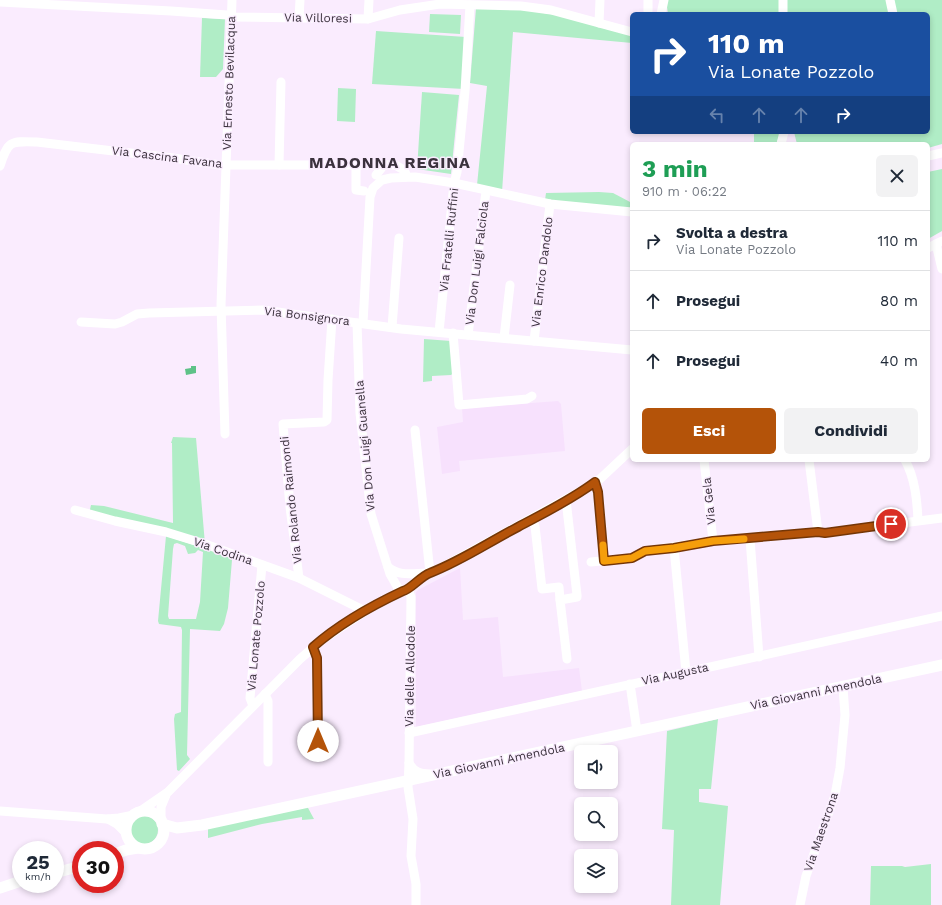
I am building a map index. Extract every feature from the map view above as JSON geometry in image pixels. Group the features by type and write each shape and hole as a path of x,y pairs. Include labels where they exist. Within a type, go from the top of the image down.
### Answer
{"main road":[{"name":"Via Giovanni Amendola","path":"197,826 942,665"},
{"path":"121,841 126,834 127,822 136,814 144,811 154,814 162,822 177,828 197,826"},
{"path":"160,841 163,832 162,822"},
{"path":"124,851 138,848 151,848 160,841 197,826"},
{"path":"126,834 132,844 138,848"},
{"path":"0,888 12,884"}],"street":[{"name":"Via Ernesto Bevilacqua","path":"221,310 232,0"},
{"path":"300,0 300,18"},
{"path":"368,19 369,0"},
{"path":"599,23 600,0"},
{"path":"648,0 648,12"},
{"path":"661,12 664,0"},
{"path":"783,0 783,12"},
{"path":"890,0 893,12"},
{"name":"Via Villoresi","path":"0,2 171,11 227,15 231,17 368,19 400,10 433,4 470,5 512,3 545,9 630,31"},
{"name":"Via Fratelli Ruffini","path":"439,332 465,91 470,5"},
{"path":"280,165 281,82"},
{"name":"Via Cascina Favana","path":"0,166 7,147 12,143 37,142 220,165 399,166 406,174"},
{"path":"930,156 942,153"},
{"path":"352,165 356,190 367,194 374,186 384,179 406,177 434,179 550,204 630,212"},
{"path":"376,175 384,165"},
{"name":"Via Don Luigi Falciola","path":"468,335 486,191"},
{"name":"Via Don Luigi Guanella","path":"367,194 360,323 360,413 373,522 390,574 403,587"},
{"name":"Via Enrico Dandolo","path":"534,341 550,204"},
{"path":"392,328 399,238"},
{"path":"935,244 942,269"},
{"path":"504,338 510,285"},
{"path":"221,310 225,434"},
{"name":"Via Bonsignora","path":"81,322 115,324 142,313 263,310 392,328 630,350"},
{"name":"Via Rolando Raimondi","path":"299,578 290,508 283,424 324,422 327,420 332,319"},
{"path":"453,333 459,405 530,399 532,396"},
{"path":"415,430 430,573"},
{"path":"388,567 394,571 404,574 412,579 403,587 396,578 404,574 430,573 450,564 566,500 595,482 630,451"},
{"name":"Via Gela","path":"704,462 713,541"},
{"path":"809,462 818,532"},
{"path":"906,462 910,469 914,484 918,520"},
{"path":"595,482 598,492 604,561"},
{"path":"560,600 577,597 566,500"},
{"name":"Via Codina","path":"75,510 173,534 299,578 365,611"},
{"path":"590,562 632,558 645,551 674,548 713,541 818,532 825,533 918,520 921,522 942,518"},
{"path":"532,519 535,525 542,589 559,587 567,659"},
{"path":"750,539 759,657"},
{"path":"674,548 686,672"},
{"name":"Via Lonate Pozzolo","path":"253,706 250,698 262,565"},
{"name":"Via Lonate Pozzolo","path":"168,792 313,647 329,634 365,611 403,587 430,573"},
{"name":"Via delle Allodole","path":"403,587 411,596 408,781 412,811 411,856 416,884 416,905"},
{"name":"Via Augusta","path":"409,733 942,616"},
{"path":"313,647 317,658 318,754"},
{"path":"630,684 637,731"},
{"name":"Via Maestrona","path":"800,905 806,876 835,795 840,768 845,715 843,686"},
{"path":"265,694 268,701 268,762"},
{"path":"408,762 414,770 420,773 448,772"},
{"path":"0,811 106,819 119,818 136,814 168,792"},
{"path":"162,822 162,804 168,792"},
{"path":"106,819 117,824 126,834"}],"shaded area":[{"path":"666,0 780,0 780,12 668,12"},
{"path":"785,0 942,0 942,144 930,147 930,142 796,142 794,134 930,134 930,12 786,12"},
{"path":"506,7 556,15 630,34 630,43 513,32 502,192 477,185 487,86 470,83 476,8"},
{"path":"430,14 461,15 460,34 429,32"},
{"path":"202,18 225,19 223,69 216,77 200,77"},
{"path":"376,31 466,37 464,89 372,84"},
{"path":"338,88 356,89 355,122 337,121"},
{"path":"422,92 459,95 451,174 417,169"},
{"path":"754,134 780,134 777,142 754,142"},
{"path":"942,169 942,231 930,238 930,172"},
{"path":"546,193 613,193 630,202 630,209 545,200"},
{"path":"424,339 451,341 454,372 451,375 432,376 432,381 423,382"},
{"path":"191,366 196,366 196,373 186,375 185,369 191,368"},
{"path":"558,401 561,404 565,451 459,461 460,471 442,474 437,427 463,422 462,408"},
{"path":"173,437 196,438 205,544 89,514 91,505 104,506 173,523 171,443"},
{"path":"166,536 231,557 228,608 224,624 220,631 190,629 187,755 190,759 179,771 177,770 174,719 175,714 181,712 182,630 181,627 159,624 158,621","holes":["177,543 185,546 188,554 195,553 198,550 203,552 200,602 196,619 169,619 174,544"]},
{"path":"460,568 463,620 498,617 503,677 579,668 582,691 416,727 416,592"},
{"path":"718,719 711,789 699,789 699,802 728,806 720,905 671,905 674,830 662,829 667,731"},
{"path":"307,806 314,819 302,820 302,817 262,824 208,838 208,827"},
{"path":"144,816 154,820 158,830 154,840 144,844 134,840 130,830 134,820"},
{"path":"931,864 931,905 870,905 871,866 905,867"}],"slow traffic":[{"path":"603,545 604,561 632,558 645,551 674,548 713,541 744,539"}],"district":[{"name":"MADONNA REGINA","path":"390,162"}],"route":[{"path":"318,741 317,658 313,647 329,634 373,606 408,590 420,578 450,564 572,497 595,482 598,492 604,561 632,558 645,551 674,548 713,541 818,532 825,533 891,524"}]}
